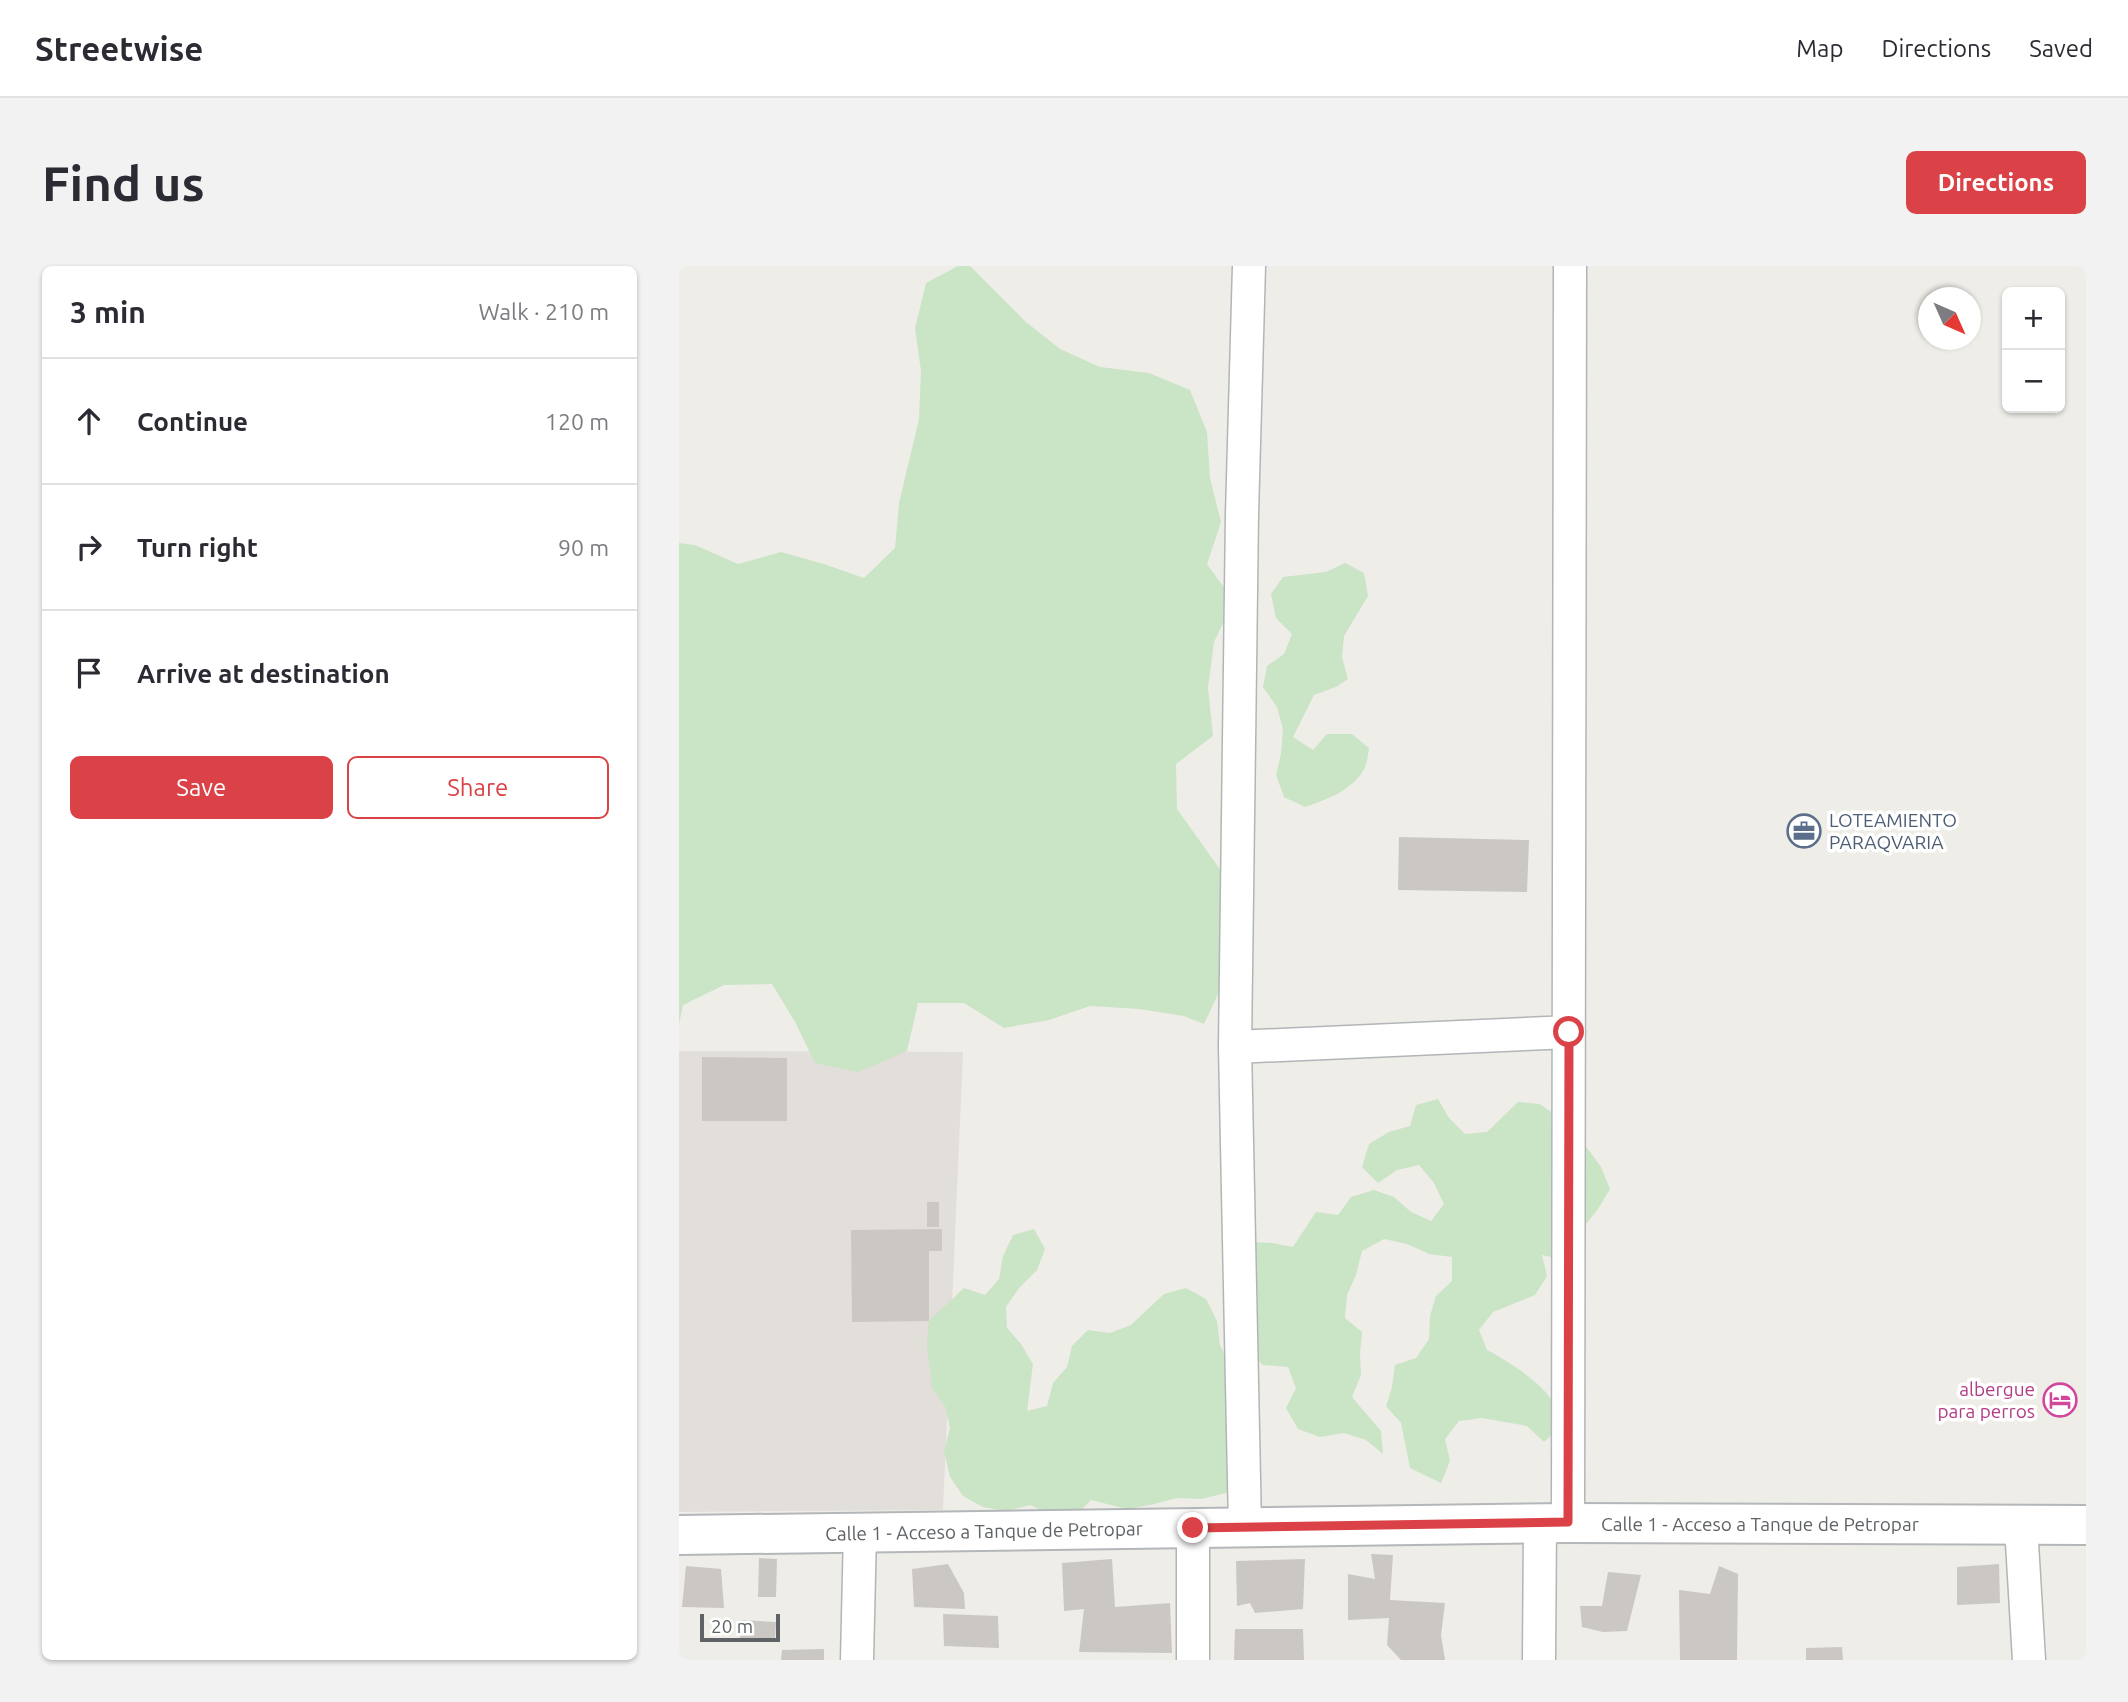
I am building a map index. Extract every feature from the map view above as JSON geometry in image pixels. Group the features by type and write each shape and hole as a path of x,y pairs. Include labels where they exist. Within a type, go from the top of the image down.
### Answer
{"street":[{"path":"1245,1527 1235,1047 1242,514 1249,266"},
{"path":"1539,1660 1554,1523 1569,1032 1570,266"},
{"path":"1235,1047 1569,1032"},
{"name":"Calle 1 - Acceso a Tanque de Petropar","path":"679,1535 1554,1523 2086,1525"},
{"path":"2021,1526 2029,1660"},
{"path":"1193,1528 1193,1660"},
{"path":"857,1660 860,1532"}],"shaded area":[{"path":"679,1051 963,1052 943,1510 679,1512"}],"green space":[{"path":"958,266 970,266 1026,322 1060,349 1100,367 1149,373 1190,390 1207,432 1210,478 1221,522 1207,564 1234,601 1214,642 1208,688 1213,736 1176,764 1177,809 1229,882 1226,977 1204,1024 1184,1016 1139,1009 1090,1006 1049,1020 1004,1028 964,1003 918,1003 907,1051 858,1072 815,1063 772,984 724,985 683,1005 679,1024 679,543 695,545 738,564 781,552 864,578 895,548 899,503 919,419 921,371 915,328 926,283"},
{"path":"1345,563 1364,573 1368,596 1344,636 1342,657 1348,679 1336,687 1314,695 1293,737 1313,750 1327,734 1352,734 1369,748 1368,757 1363,771 1352,784 1337,794 1305,807 1284,797 1276,775 1283,729 1277,707 1263,687 1267,666 1284,654 1292,634 1276,618 1271,594 1283,577 1326,572"},
{"path":"1438,1099 1449,1118 1465,1134 1487,1132 1518,1102 1540,1104 1558,1117 1588,1149 1601,1167 1610,1189 1581,1230 1586,1252 1565,1260 1542,1255 1547,1276 1535,1295 1493,1312 1479,1330 1487,1350 1524,1373 1549,1396 1557,1409 1561,1426 1544,1442 1527,1426 1482,1418 1459,1421 1445,1439 1450,1461 1441,1483 1410,1468 1401,1423 1386,1406 1395,1365 1416,1358 1429,1339 1430,1316 1436,1296 1452,1281 1452,1257 1429,1254 1407,1244 1384,1239 1362,1251 1347,1295 1345,1318 1362,1332 1361,1375 1352,1397 1381,1431 1383,1454 1366,1440 1344,1433 1320,1437 1298,1429 1286,1408 1296,1388 1288,1367 1263,1365 1245,1349 1250,1242 1293,1247 1316,1212 1338,1215 1351,1197 1374,1190 1394,1197 1411,1212 1431,1221 1444,1204 1434,1183 1419,1165 1397,1170 1378,1183 1362,1167 1369,1144 1389,1132 1410,1126 1416,1105"},
{"path":"1034,1229 1045,1249 1037,1270 1019,1288 1006,1307 1007,1328 1033,1364 1027,1411 1047,1406 1053,1383 1067,1367 1072,1346 1088,1330 1110,1333 1131,1325 1164,1294 1186,1288 1206,1299 1217,1321 1220,1345 1230,1366 1243,1475 1226,1493 1201,1499 1177,1498 1127,1509 1091,1500 1073,1518 1051,1514 1030,1505 1006,1511 983,1507 963,1496 950,1477 944,1451 950,1428 945,1406 932,1388 927,1345 929,1321 964,1288 985,1295 999,1279 1003,1256 1013,1235"}],"building":[{"path":"1399,837 1529,840 1527,892 1398,890"},
{"path":"702,1057 787,1058 787,1121 702,1121"},
{"path":"927,1202 939,1202 939,1227 927,1227"},
{"path":"942,1229 942,1251 929,1251 929,1321 852,1322 851,1230"},
{"path":"1371,1554 1393,1555 1390,1600 1445,1603 1441,1635 1445,1660 1401,1660 1387,1645 1389,1618 1348,1620 1348,1574 1375,1579"},
{"path":"759,1558 777,1559 776,1597 758,1597"},
{"path":"1112,1559 1115,1607 1170,1603 1172,1653 1079,1652 1084,1609 1064,1611 1062,1563"},
{"path":"1305,1559 1303,1609 1255,1613 1250,1603 1237,1606 1236,1561"},
{"path":"948,1564 964,1593 965,1609 914,1607 912,1569"},
{"path":"1999,1564 2000,1603 1957,1605 1957,1567"},
{"path":"686,1566 721,1569 724,1608 682,1607"},
{"path":"1719,1566 1738,1574 1737,1660 1680,1660 1679,1590 1710,1594"},
{"path":"1608,1572 1641,1575 1627,1631 1603,1632 1582,1627 1580,1606 1602,1606"},
{"path":"943,1614 998,1616 999,1648 944,1646"},
{"path":"741,1620 776,1622 775,1640 740,1638"},
{"path":"1235,1629 1303,1629 1304,1660 1234,1660"},
{"path":"1842,1647 1843,1660 1806,1660 1806,1648"},
{"path":"824,1649 824,1660 781,1660 782,1650"}],"place":[{"name":"LOTEAMIENTO PARAQVARIA","path":"1804,831"},
{"name":"albergue para perros","path":"2060,1400"}],"route":[{"path":"1193,1528 1568,1522 1569,1032"}]}
